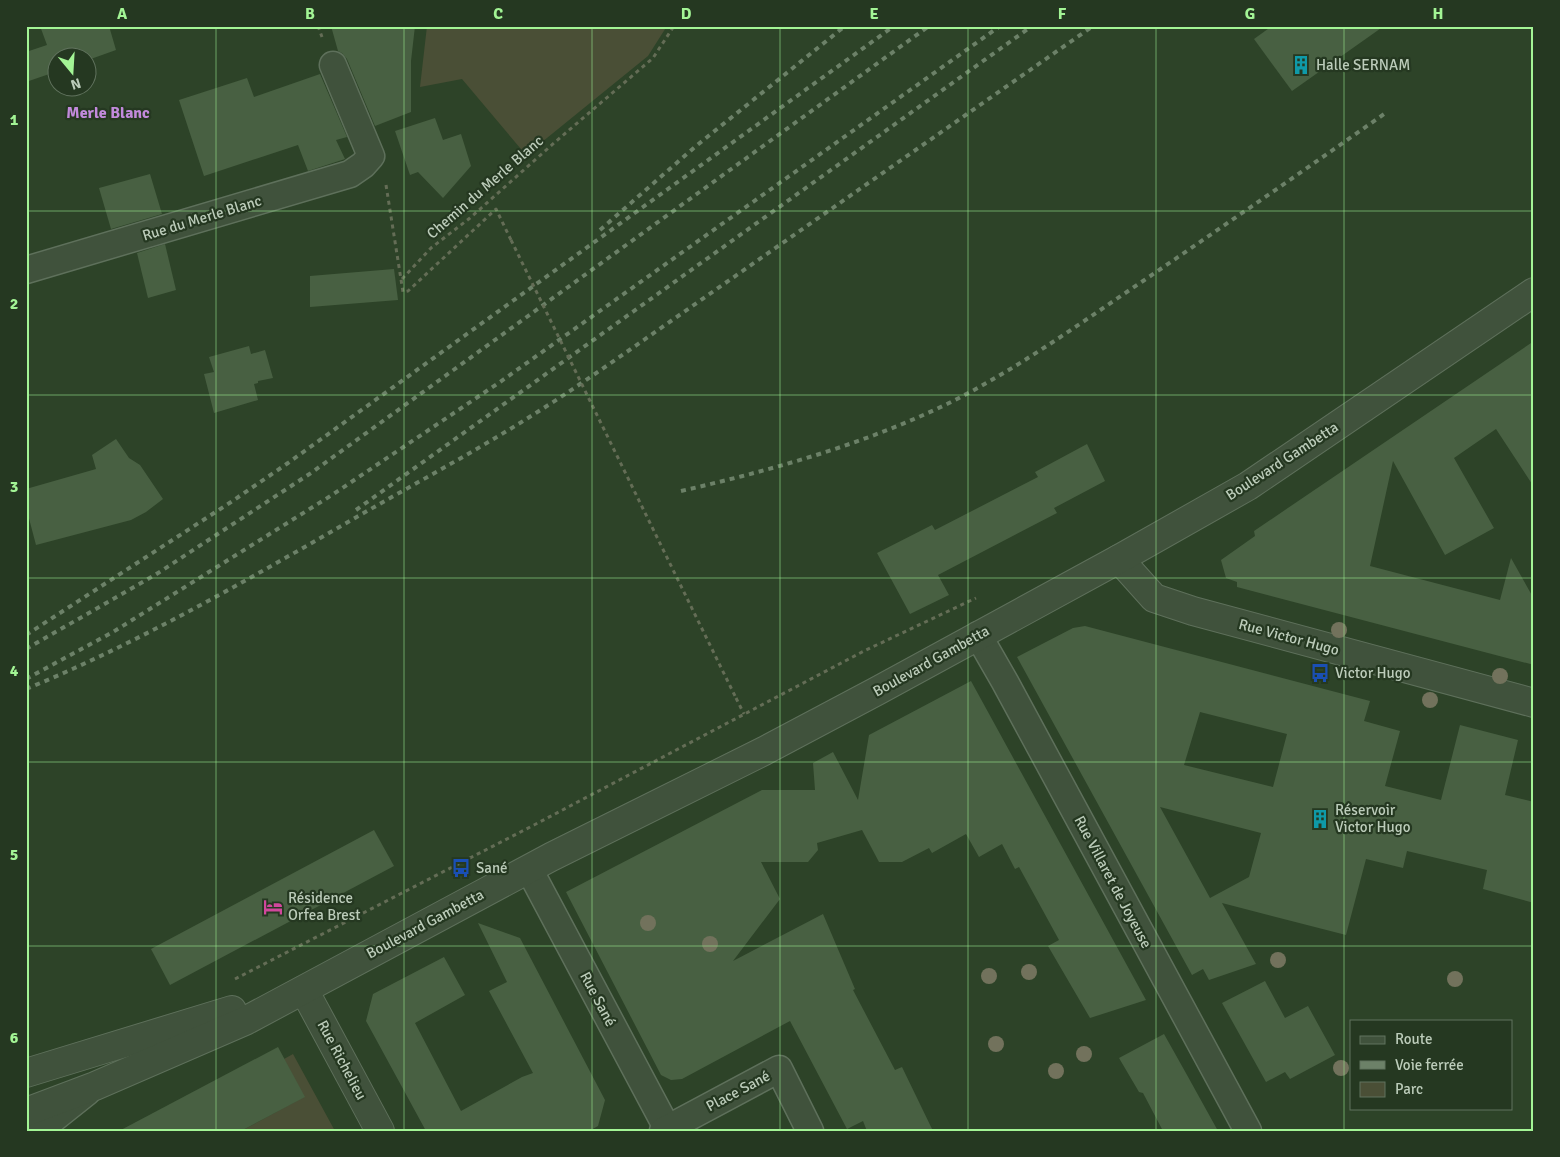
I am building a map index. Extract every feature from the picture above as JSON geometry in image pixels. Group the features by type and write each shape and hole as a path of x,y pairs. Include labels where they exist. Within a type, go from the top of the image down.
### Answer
{"street":[{"path":"334,65 371,156"},
{"name":"Rue du Merle Blanc","path":"26,270 350,174 363,165 371,156"},
{"name":"Boulevard Gambetta","path":"26,1112 95,1086 245,1021 529,870 764,751 1120,559 1248,486 1534,292"},
{"name":"Rue Victor Hugo","path":"1120,559 1154,598 1193,611 1534,703"},
{"name":"Rue Villaret de Joyeuse","path":"978,635 1248,1131"},
{"name":"Rue Sané","path":"529,870 665,1130"},
{"name":"Boulevard Gambetta","path":"26,1073 304,990"},
{"name":"Rue Richelieu","path":"304,990 380,1131"},
{"name":"Place Sané","path":"665,1130 779,1069 810,1131"},
{"path":"38,1131 95,1086"}],"path":[{"name":"Chemin du Merle Blanc","path":"402,278 432,248 470,218 653,58 674,26"},
{"path":"371,156 386,182 403,292 408,292 496,209 744,714"},
{"path":"239,1008 227,982 534,825 864,651 978,597"}],"green space":[{"path":"427,26 667,26 648,56 526,155 462,79 420,87"},
{"path":"293,1054 335,1131 241,1131 304,1097 284,1059"}],"building":[{"path":"40,26 109,26 116,50 98,56 98,48 48,48 48,74 26,82 26,52 47,45"},
{"path":"331,26 415,26 411,61 411,112 375,126 347,59 338,51"},
{"name":"Halle SERNAM","path":"1272,26 1384,26 1292,91 1254,39"},
{"path":"320,74 347,137 336,140 345,159 308,171 298,145 204,176 179,100 247,78 254,97"},
{"path":"435,118 443,140 461,134 471,166 443,198 418,172 410,175 395,131"},
{"path":"150,174 162,214 111,229 99,188"},
{"path":"165,244 176,290 148,298 137,253"},
{"path":"394,269 398,300 310,307 310,276"},
{"path":"1534,341 1534,487 1496,429 1454,458 1494,528 1445,555 1393,461 1370,566 1500,600 1511,558 1534,599 1534,665 1237,587 1237,582 1226,578 1221,560 1255,536 1254,531"},
{"path":"249,346 251,354 265,350 273,378 258,381 258,383 254,384 258,400 214,413 204,374 214,372 209,357"},
{"path":"116,439 129,458 140,465 163,499 146,512 131,520 36,545 26,507 26,489 96,469 92,455"},
{"path":"1087,444 1105,481 1054,508 1057,513 938,575 949,595 910,614 877,553 932,525 935,530 1038,477 1035,472"},
{"path":"1085,626 1370,701 1364,721 1400,731 1385,786 1441,800 1460,725 1518,740 1505,795 1534,802 1534,903 1483,889 1487,870 1407,851 1403,868 1366,859 1346,935 1222,903 1256,964 1209,980 1203,969 1192,975 1017,657 1073,628","holes":["1200,712 1287,734 1273,787 1184,765","1160,807 1261,833 1249,877 1210,898"]},
{"path":"971,681 1146,1000 1090,1018 1048,946 1059,940 1019,867 1015,869 1002,844 979,857 966,834 932,853 929,848 902,862 879,862 862,830 817,843 818,850 808,862 761,862 780,899 733,961 823,914 855,989 853,990 895,1070 902,1067 933,1131 867,1131 863,1121 847,1129 790,1021 682,1079 671,1080 661,1075 566,892 762,790 815,790 813,763 833,752 858,800 869,735"},
{"name":"Résidence Orfea Brest","path":"374,830 394,866 170,985 151,949"},
{"path":"478,923 520,938 605,1100 598,1126 589,1131 426,1131 366,1021 373,994 444,957 465,995 415,1023 461,1111 522,1077 533,1073 489,991 507,982"},
{"path":"1265,981 1285,1018 1308,1006 1335,1055 1290,1079 1285,1072 1266,1082 1222,1003"},
{"path":"1164,1034 1218,1131 1163,1131 1143,1093 1139,1092 1119,1058"},
{"path":"278,1047 305,1097 241,1131 119,1131"}],"railway":[{"path":"600,230 696,146 845,26"},
{"path":"26,635 288,463 894,26"},
{"path":"26,649 155,575 311,473 929,26"},
{"path":"26,679 113,632 332,495 500,382 1000,26"},
{"path":"356,510 1032,26"},
{"path":"26,689 107,653 187,612 515,426 618,358 1093,26"},
{"path":"681,491 783,465 849,444 915,419 973,391 1071,330 1387,112"}],"place":[{"name":"Halle SERNAM","path":"1301,65"},
{"name":"Victor Hugo","path":"1320,673"},
{"name":"Réservoir Victor Hugo","path":"1320,819"},
{"name":"Sané","path":"461,868"},
{"name":"Résidence Orfea Brest","path":"273,907"}],"district":[{"name":"Merle Blanc","path":"108,113"}]}
